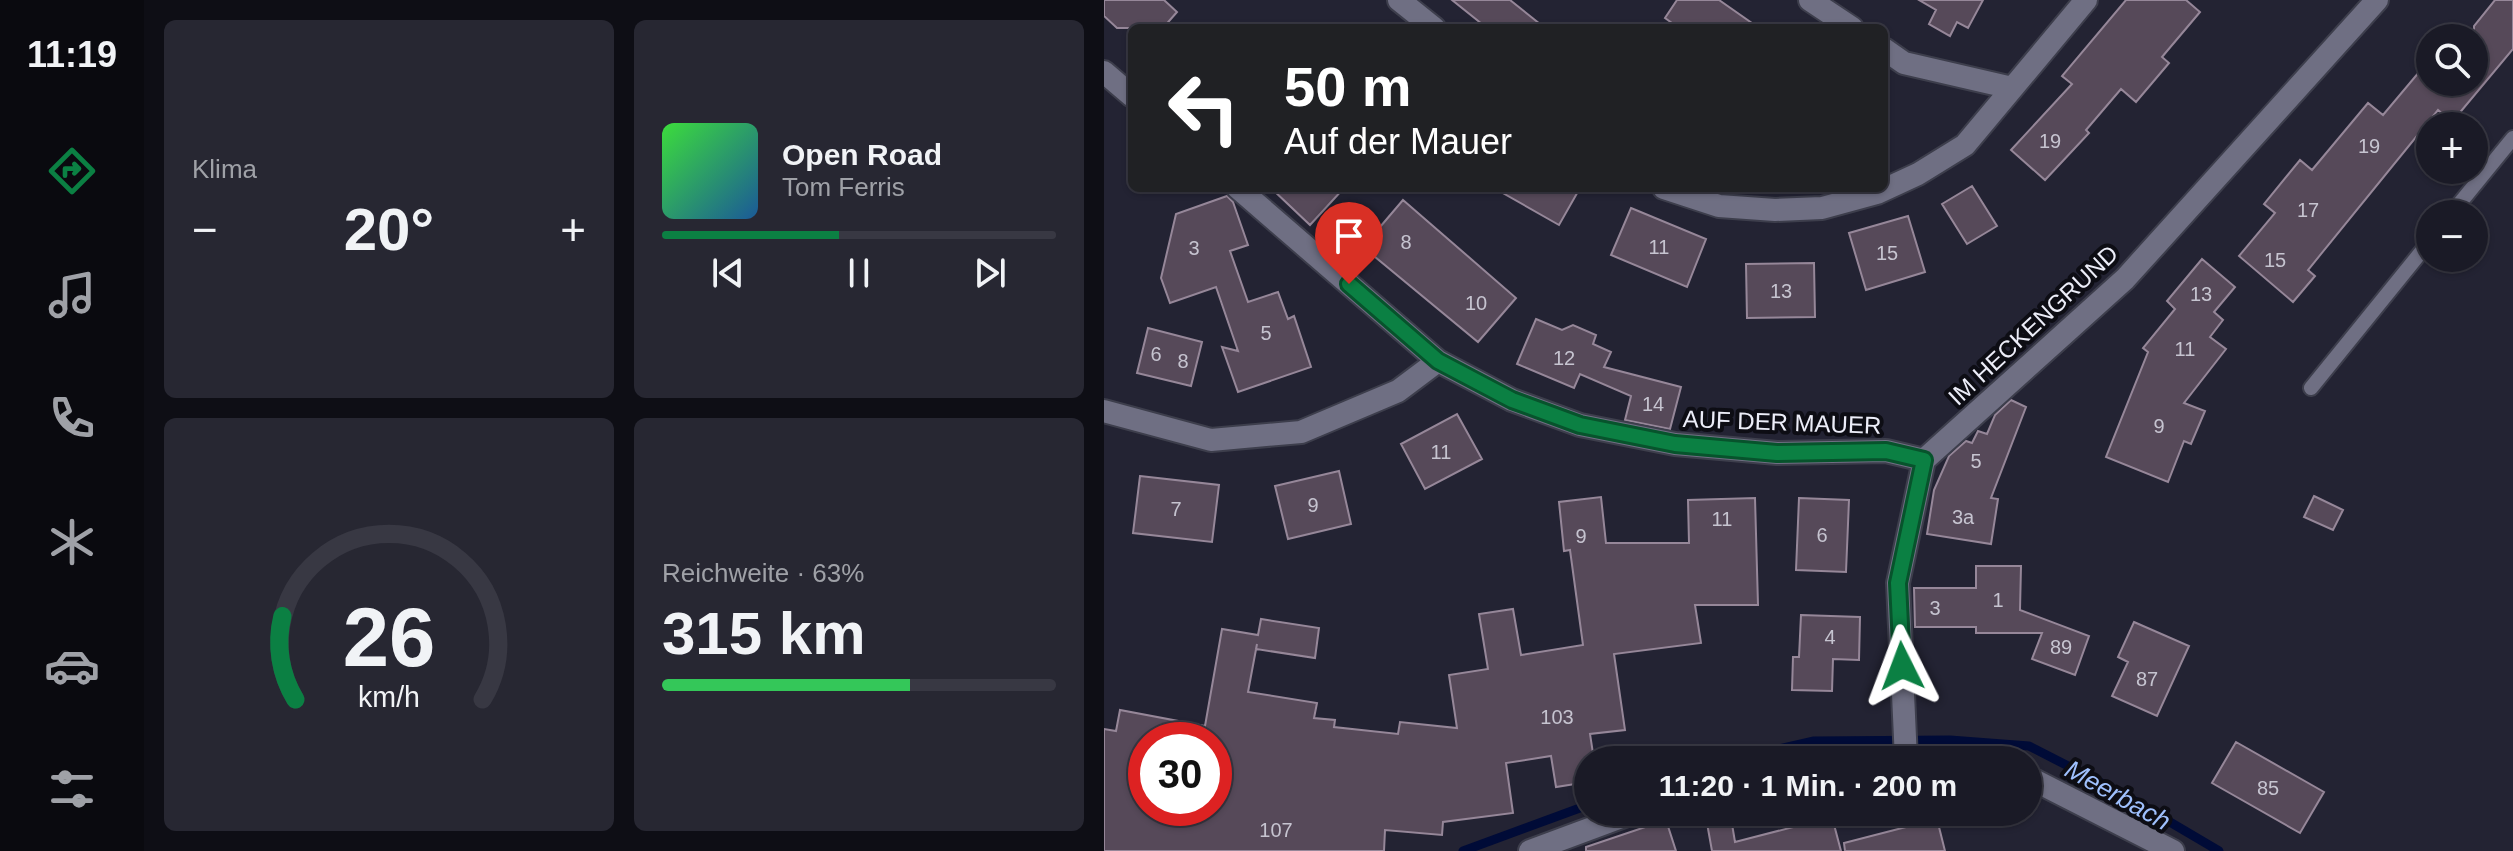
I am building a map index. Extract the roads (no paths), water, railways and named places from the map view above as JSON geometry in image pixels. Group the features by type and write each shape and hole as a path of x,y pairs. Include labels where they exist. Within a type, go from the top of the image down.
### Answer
{"street":[{"path":"1399,0 1429,24"},
{"path":"1810,0 1846,24"},
{"path":"1888,188 1918,174 1965,145 2086,0"},
{"name":"IM HECKENGRUND","path":"1924,460 2125,279 2377,0"},
{"path":"1888,52 1904,63 2012,88"},
{"path":"1104,72 1128,93"},
{"name":"AUF DER MAUER","path":"1243,192 1438,361 1512,400 1580,425 1675,444 1777,453 1886,451 1924,460"},
{"path":"1676,192 1719,206 1775,210 1822,208 1879,192"},
{"path":"1104,411 1211,440 1301,432 1398,391 1438,361"},
{"path":"1906,746 1898,583 1924,460"},
{"path":"2042,784 2173,851"},
{"path":"1530,851 1597,826"}],"lane":[{"path":"2462,200 2513,138"},
{"path":"2311,388 2416,258"}],"waterway":[{"name":"Meerbach","path":"1792,746 1814,741 1950,740 2029,746"},
{"name":"Meerbach","path":"2042,753 2119,792 2219,851"},
{"name":"Meerbach","path":"1463,851 1574,810"}]}
